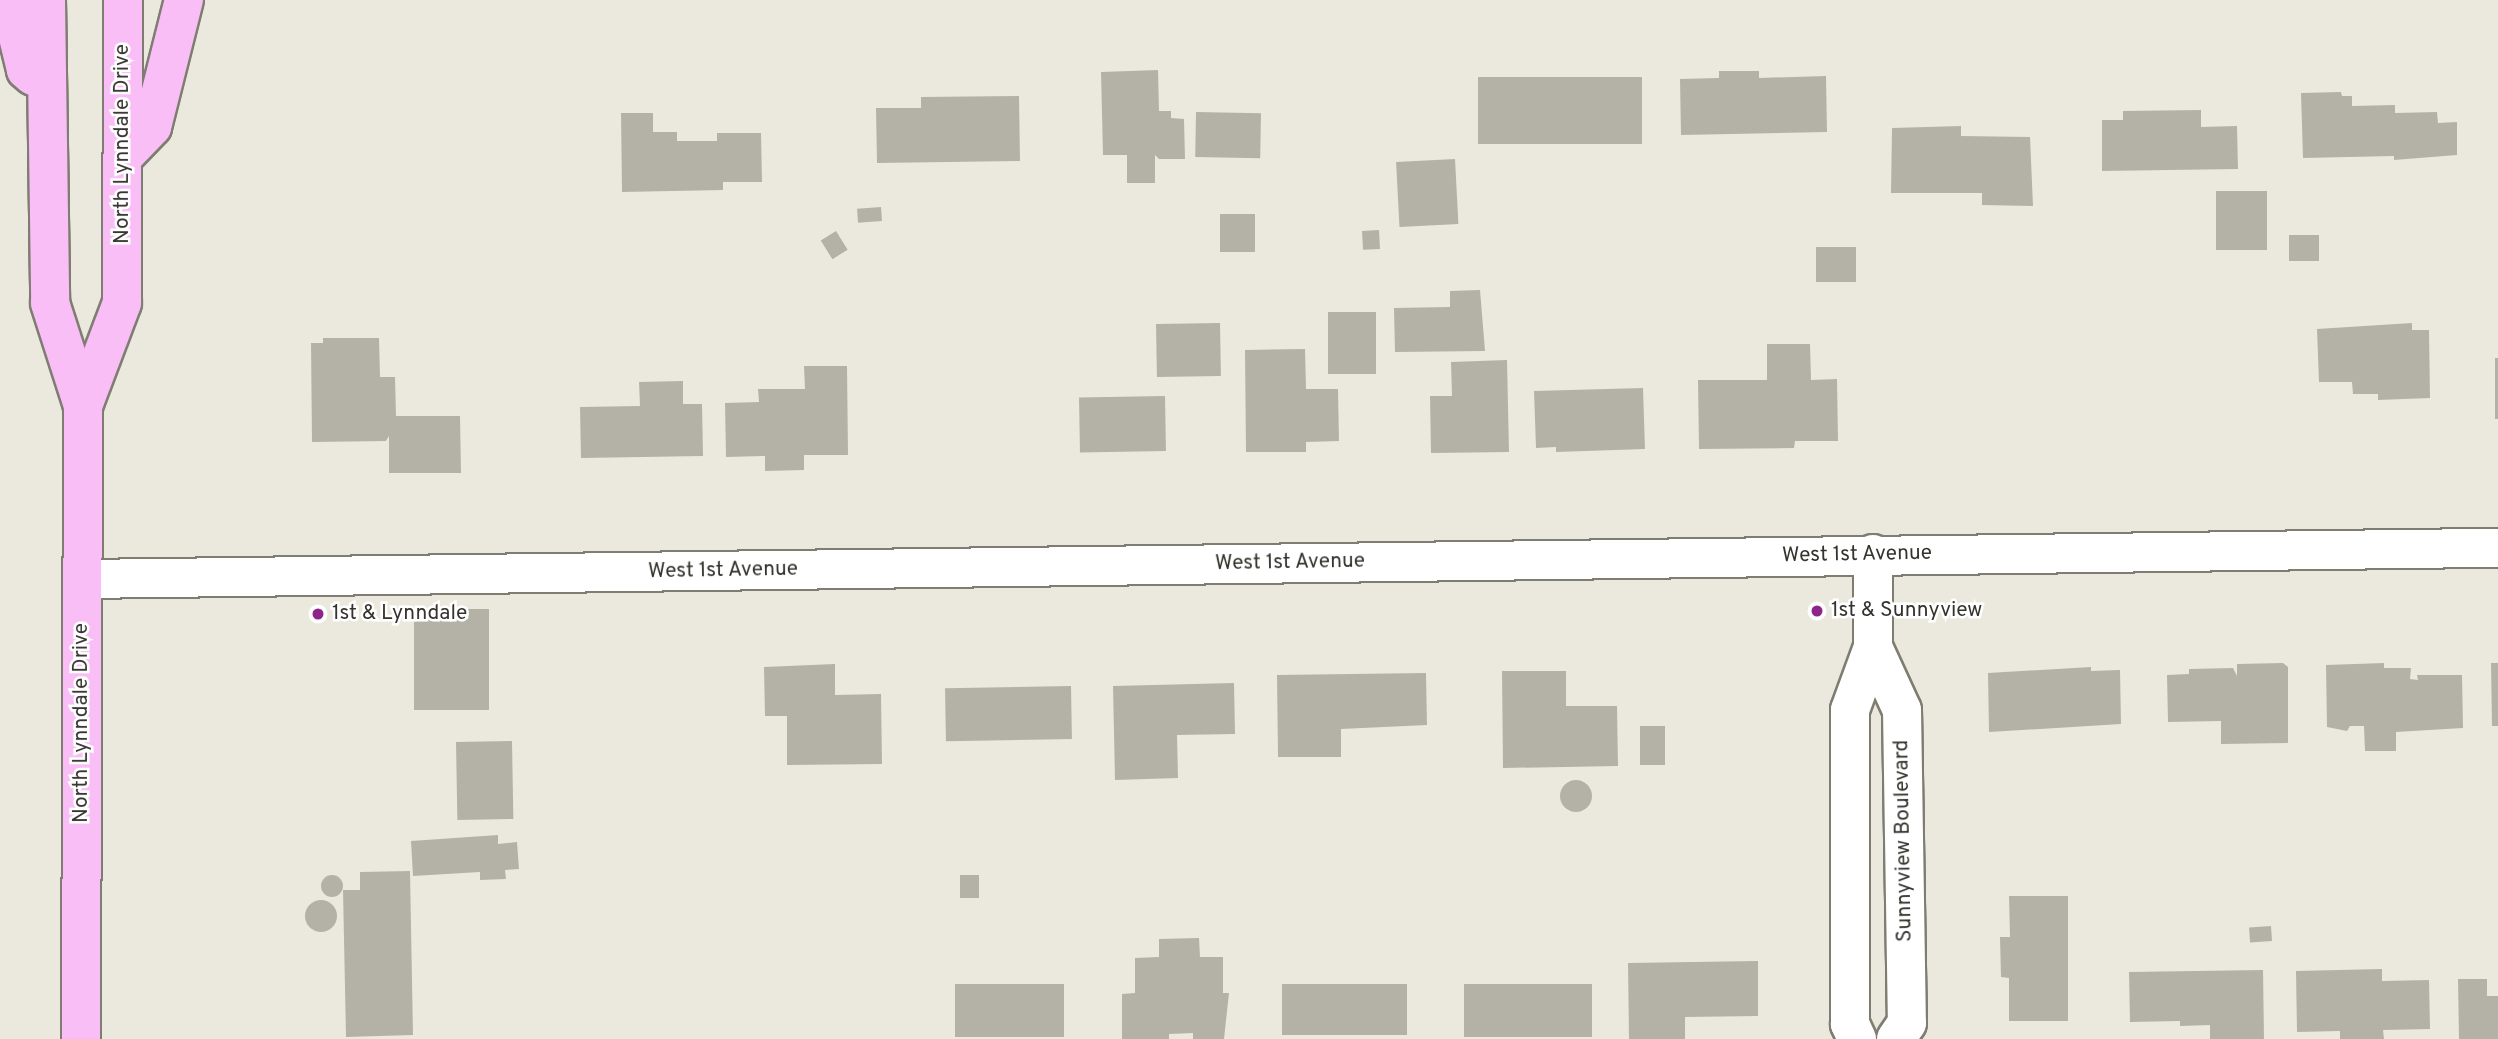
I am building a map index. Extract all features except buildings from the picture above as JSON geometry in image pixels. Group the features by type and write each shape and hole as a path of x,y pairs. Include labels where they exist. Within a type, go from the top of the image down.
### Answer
{"main road":[{"path":"9,0 26,69 47,90"},
{"name":"North Lynndale Drive","path":"46,0 50,303 83,406 81,1039"},
{"name":"North Lynndale Drive","path":"83,406 122,303 123,0"},
{"path":"123,157 152,127 184,0"}],"street":[{"name":"West 1st Avenue","path":"82,579 2498,548"},
{"name":"Sunnyview Boulevard","path":"1857,1039 1850,1024 1850,710 1873,647 1873,554"},
{"name":"Sunnyview Boulevard","path":"1873,647 1902,710 1907,1023 1896,1039"}],"place":[{"name":"1st & Sunnyview","path":"1817,611"},
{"name":"1st & Lynndale","path":"318,614"}]}
